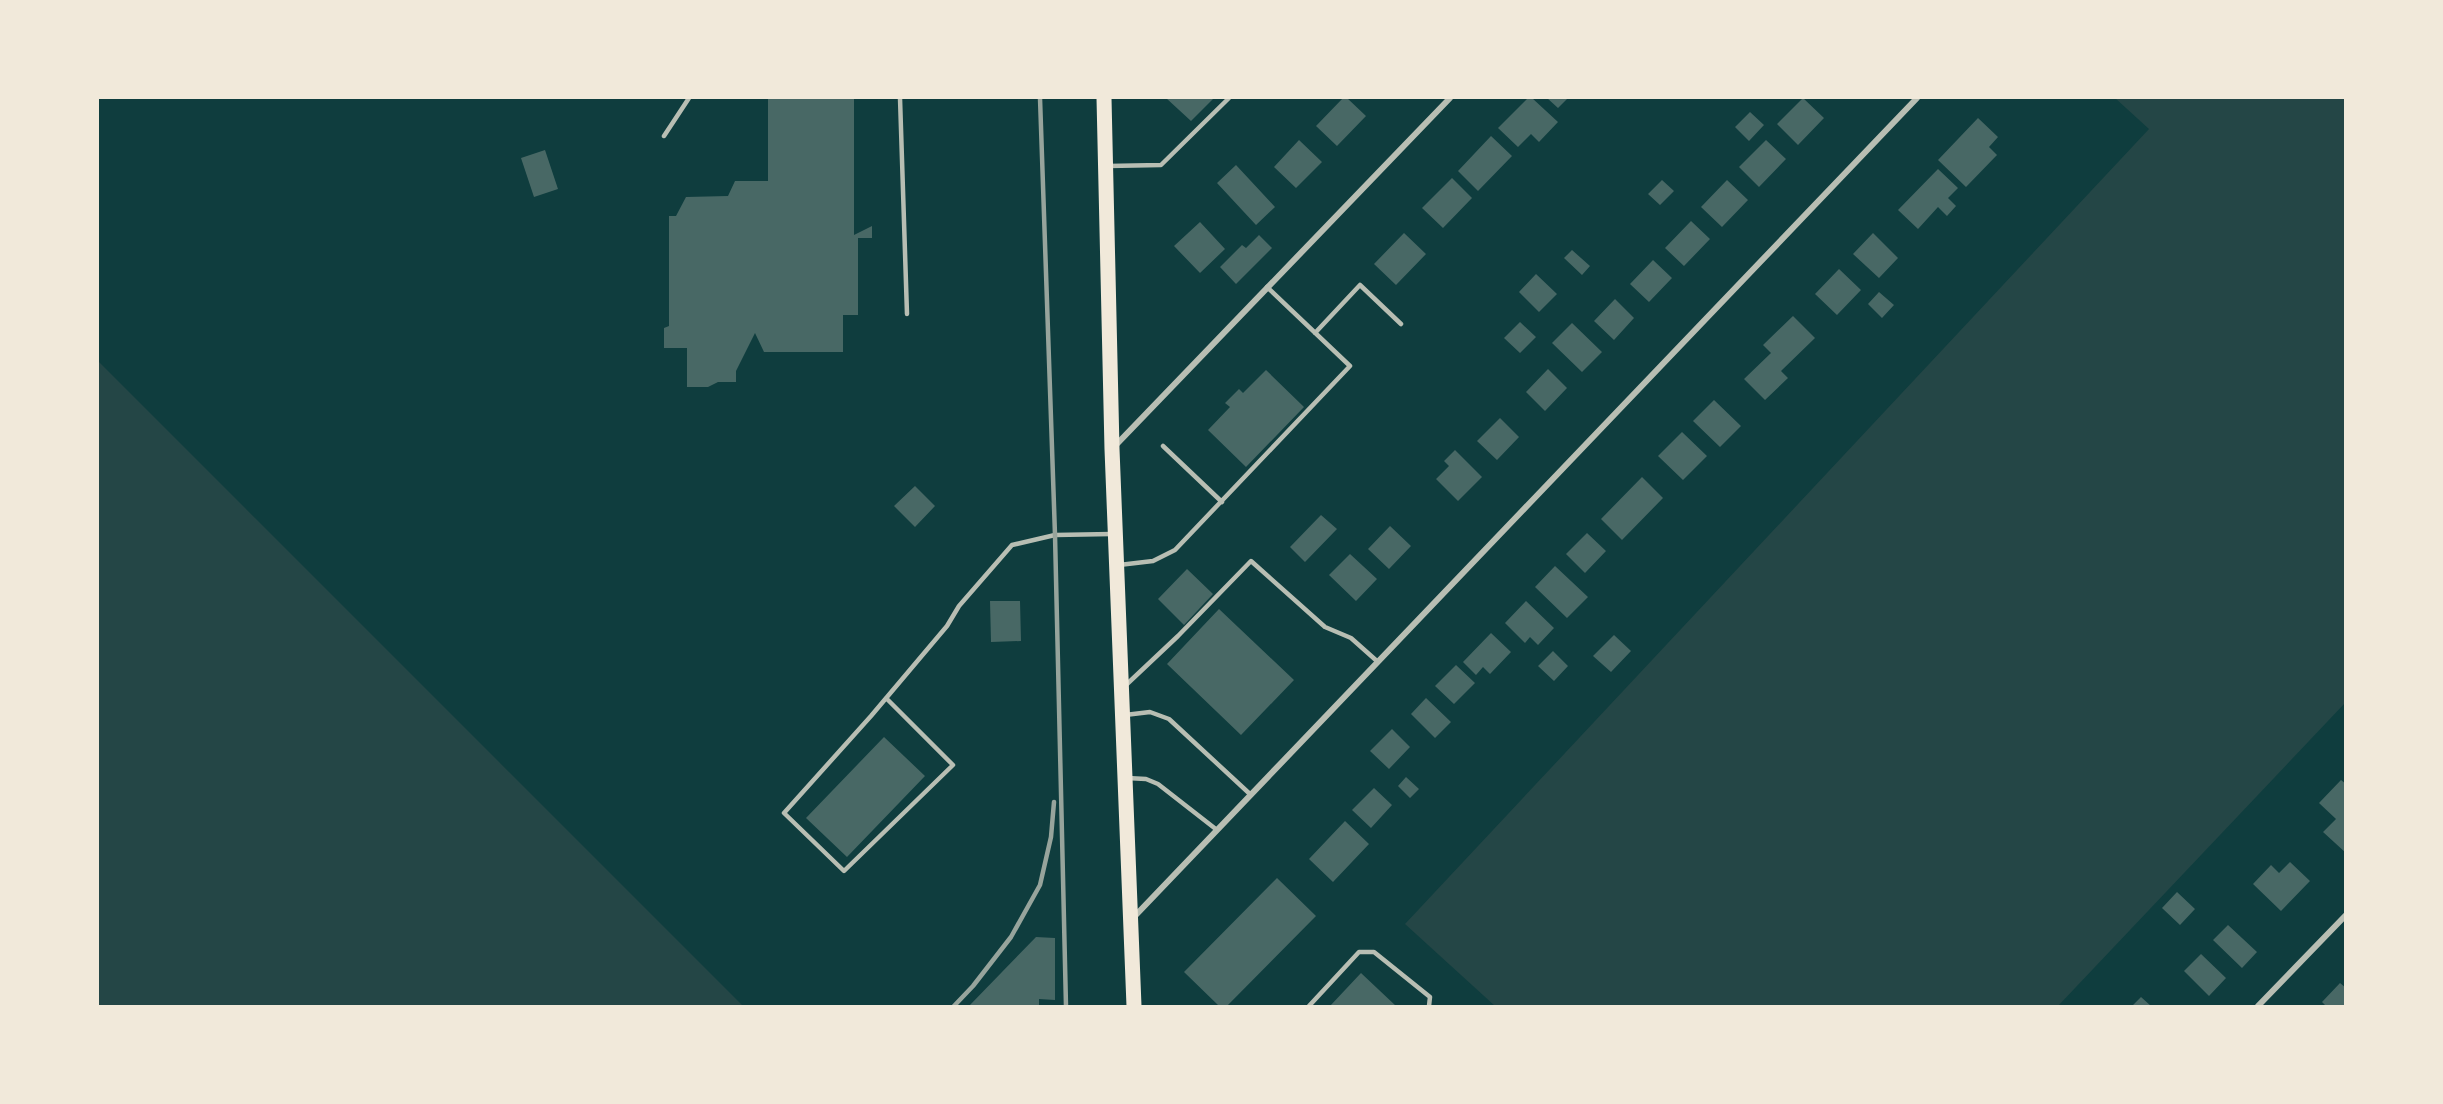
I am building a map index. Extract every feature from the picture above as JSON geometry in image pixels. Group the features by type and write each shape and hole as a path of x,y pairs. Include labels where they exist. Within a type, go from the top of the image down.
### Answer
{"main road":[{"path":"1104,98 1112,449 1134,1006"}],"street":[{"path":"1112,449 1450,98"},
{"path":"1130,921 1917,98"},
{"path":"2258,1006 2346,915"}],"lane":[{"path":"664,136 689,98"},
{"path":"900,98 907,314"},
{"path":"1106,166 1161,165 1229,98"},
{"path":"1315,333 1360,285 1401,324"},
{"path":"1117,566 1153,561 1175,550 1350,366 1268,287"},
{"path":"1164,446 1222,502"},
{"path":"886,698 953,765 844,871 784,813 886,698 947,626 959,606 1012,545 1055,535 1115,534"},
{"path":"1122,689 1178,636 1251,561 1325,627 1351,638 1378,662"},
{"path":"1122,715 1150,712 1169,719 1251,795"},
{"path":"1125,778 1146,779 1158,784 1217,830"},
{"path":"1309,1006 1359,952 1374,952 1430,997 1429,1006"}],"shaded area":[{"path":"2115,98 2345,98 2345,703 2058,1006 1495,1006 1405,924 2149,129"},
{"path":"98,361 743,1006 98,1006"}],"building":[{"path":"768,98 854,98 854,235 872,226 872,238 858,238 858,315 843,315 843,352 764,352 755,333 736,371 736,382 718,382 708,387 687,387 687,348 664,348 664,328 669,326 669,216 676,216 686,197 728,196 735,181 768,181"},
{"path":"1166,98 1214,98 1191,121"},
{"path":"1343,98 1347,98 1366,116 1337,146 1316,126"},
{"path":"1528,98 1532,98 1558,122 1539,142 1531,134 1518,147 1498,128"},
{"path":"1547,98 1568,98 1558,108"},
{"path":"1803,98 1824,118 1798,145 1777,124"},
{"path":"1750,112 1764,125 1749,141 1735,127"},
{"path":"1978,118 1998,137 1989,147 1997,155 1966,187 1938,160"},
{"path":"1491,136 1512,156 1478,191 1458,171"},
{"path":"1299,140 1322,162 1296,188 1274,167"},
{"path":"1766,140 1786,159 1759,187 1739,167"},
{"path":"545,150 558,189 534,197 521,158"},
{"path":"1236,165 1275,207 1256,225 1217,183"},
{"path":"1938,169 1958,188 1948,198 1956,206 1947,216 1938,207 1918,229 1898,210"},
{"path":"1452,178 1472,198 1443,228 1422,208"},
{"path":"1662,180 1674,191 1660,205 1648,194"},
{"path":"1727,180 1748,200 1722,227 1701,207"},
{"path":"1691,221 1710,239 1684,266 1665,248"},
{"path":"1200,222 1225,249 1200,273 1174,246"},
{"path":"1404,233 1426,254 1396,285 1374,264"},
{"path":"1873,233 1898,258 1879,278 1853,254"},
{"path":"1259,235 1272,248 1236,284 1220,267 1242,245 1246,248"},
{"path":"1572,250 1590,266 1582,275 1564,258"},
{"path":"1653,260 1672,278 1649,302 1630,284"},
{"path":"1839,269 1861,290 1837,315 1815,294"},
{"path":"1536,274 1557,294 1539,312 1519,292"},
{"path":"1879,292 1894,305 1882,318 1868,304"},
{"path":"1615,299 1634,318 1614,340 1594,321"},
{"path":"1793,316 1815,338 1781,371 1788,378 1765,400 1744,379 1771,353 1763,345"},
{"path":"1520,322 1536,337 1520,353 1504,338"},
{"path":"1572,323 1602,352 1582,372 1552,343"},
{"path":"1548,369 1567,388 1545,411 1526,392"},
{"path":"1266,370 1304,407 1246,467 1208,430 1230,407 1225,403 1239,389 1243,393"},
{"path":"1714,400 1741,426 1720,447 1693,421"},
{"path":"1500,418 1519,437 1497,460 1477,441"},
{"path":"1682,432 1707,456 1683,480 1658,456"},
{"path":"1455,450 1482,477 1458,501 1436,479 1449,466 1444,461"},
{"path":"1642,477 1663,498 1622,540 1601,519"},
{"path":"915,486 935,506 915,527 894,506"},
{"path":"1321,515 1337,529 1305,562 1290,547"},
{"path":"1390,526 1411,546 1389,569 1368,549"},
{"path":"1587,533 1606,551 1585,573 1566,554"},
{"path":"1350,554 1377,579 1356,601 1329,575"},
{"path":"1555,566 1588,597 1567,618 1535,587"},
{"path":"1187,569 1213,594 1184,625 1158,599"},
{"path":"990,601 1020,601 1021,641 991,642"},
{"path":"1526,601 1554,628 1538,645 1530,637 1525,643 1505,623"},
{"path":"1219,609 1294,680 1241,735 1167,664"},
{"path":"1491,633 1511,652 1490,674 1483,667 1476,675 1463,662"},
{"path":"1614,635 1631,651 1611,672 1593,656"},
{"path":"1553,651 1568,666 1554,681 1538,666"},
{"path":"1456,665 1475,683 1454,704 1435,686"},
{"path":"1426,698 1451,722 1435,738 1411,714"},
{"path":"1392,729 1410,747 1389,769 1370,751"},
{"path":"884,737 925,776 847,857 806,818"},
{"path":"1406,777 1419,789 1410,798 1398,786"},
{"path":"2341,780 2346,784 2346,853 2323,832 2336,819 2319,803"},
{"path":"1374,788 1392,805 1371,828 1352,810"},
{"path":"1345,821 1369,844 1333,882 1309,859"},
{"path":"2290,862 2310,881 2281,911 2253,884 2271,865 2279,873"},
{"path":"1277,878 1316,916 1227,1006 1219,1006 1184,972"},
{"path":"2177,892 2195,909 2180,925 2162,908"},
{"path":"2228,925 2257,952 2242,968 2213,940"},
{"path":"1036,937 1055,938 1055,1000 1039,999 1039,1006 969,1006"},
{"path":"2201,954 2226,978 2209,996 2184,971"},
{"path":"1361,973 1396,1006 1330,1006"},
{"path":"2340,983 2346,988 2346,1006 2326,1006 2322,1002"},
{"path":"2141,997 2151,1006 2132,1006"}],"railway":[{"path":"1040,98 1055,535 1066,1006"},
{"path":"954,1006 973,986 1011,937 1040,885 1051,837 1054,802"}]}
